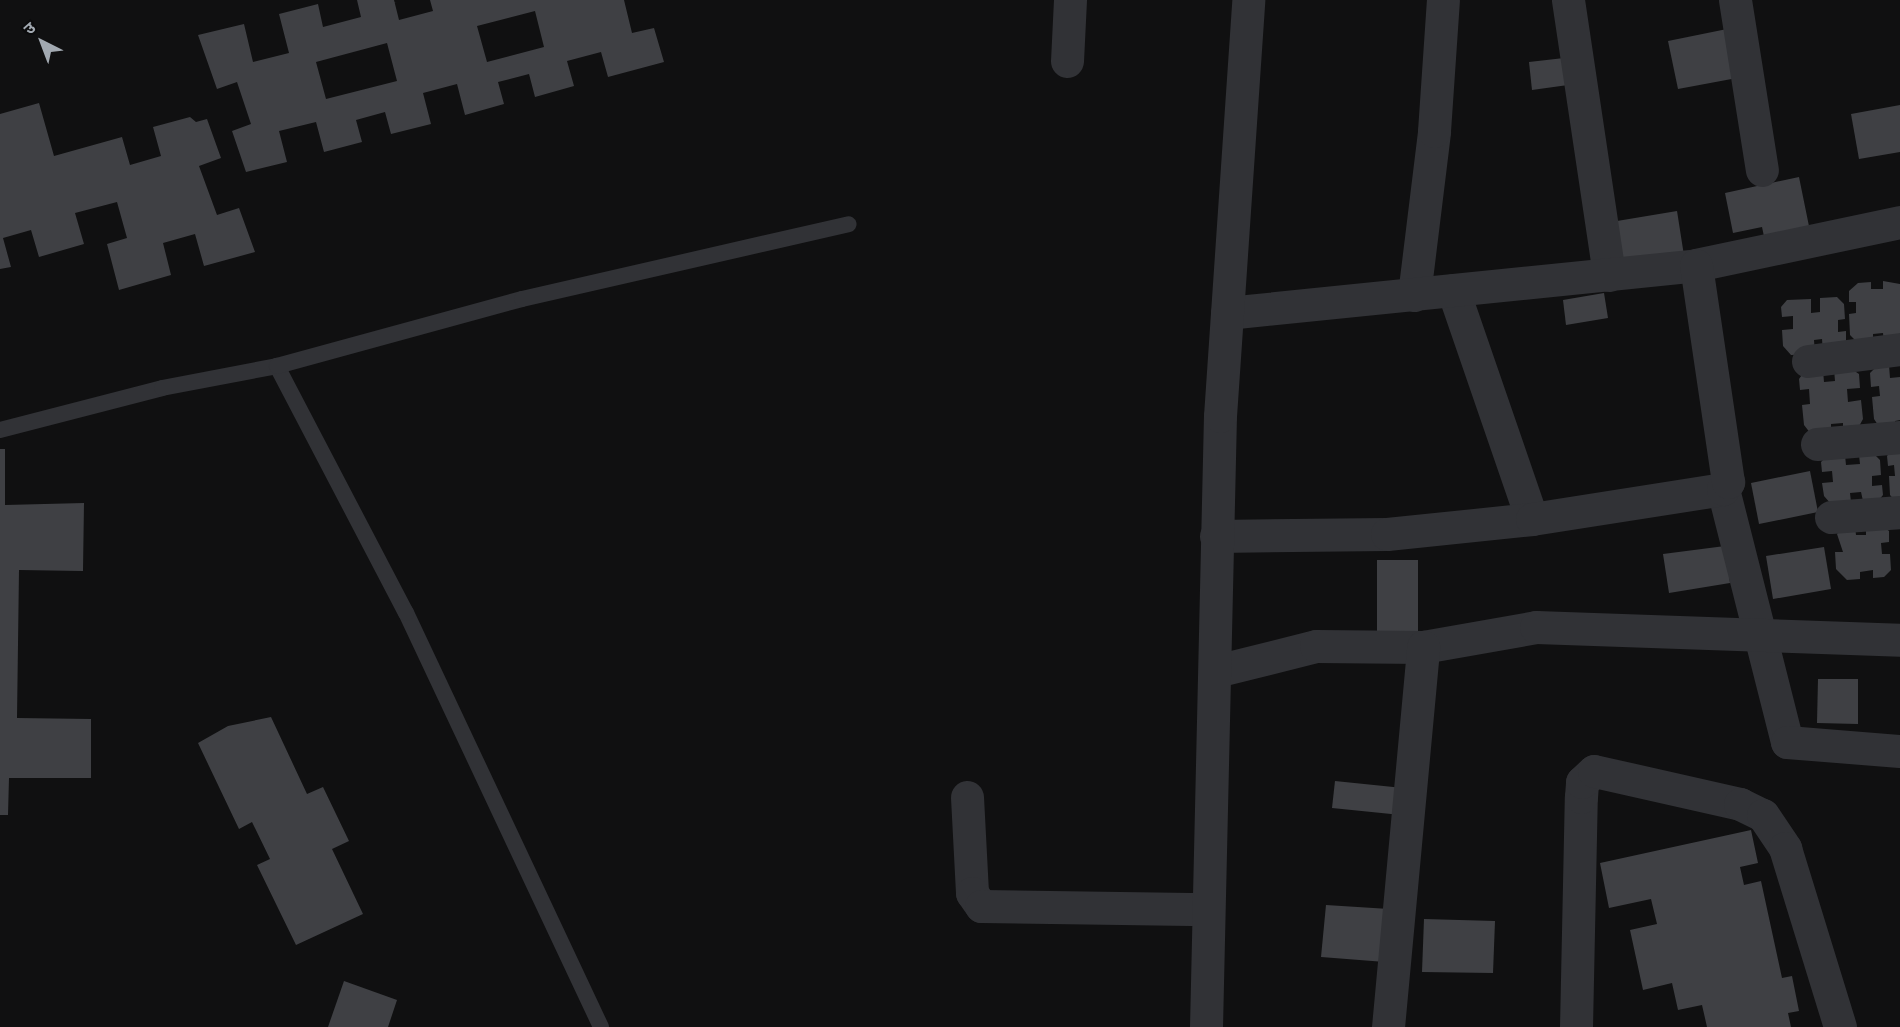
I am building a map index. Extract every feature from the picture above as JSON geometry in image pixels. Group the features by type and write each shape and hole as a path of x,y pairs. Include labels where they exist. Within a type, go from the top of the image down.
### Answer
{"street":[{"path":"1066,61 1070,0"},
{"path":"1206,1027 1216,671 1216,536 1227,313 1248,0"},
{"path":"1414,295 1434,131 1443,0"},
{"path":"1568,0 1609,275"},
{"path":"1735,0 1762,171"},
{"path":"1227,313 1696,265 1900,222"},
{"path":"1216,536 1387,534 1532,519 1723,489 1728,482 1696,265"},
{"path":"1453,290 1532,519"},
{"path":"1808,361 1900,350"},
{"path":"1817,444 1900,437"},
{"path":"1723,489 1787,742 1900,751"},
{"path":"1831,517 1900,512"},
{"path":"1216,671 1316,646 1424,647 1536,627 1900,640"},
{"path":"1388,1027 1424,647"},
{"path":"1576,1027 1582,782 1594,771 1740,804 1763,815 1785,848 1840,1027"},
{"path":"966,797 972,893 981,906 1208,909"}],"lane":[{"path":"0,430 162,388 277,366 522,299 849,224"},
{"path":"277,366 406,613 601,1027"}],"building":[{"path":"357,0 394,0 399,20 433,11 430,0 624,0 632,33 654,28 664,62 608,77 601,52 567,61 574,86 535,97 529,74 498,82 504,104 465,115 457,84 423,93 431,124 391,134 385,112 356,120 362,142 324,152 316,122 279,131 287,162 246,172 232,131 251,124 237,82 217,89 198,35 244,24 253,62 289,53 279,14 318,4 323,27 361,17","holes":["535,11 544,47 487,62 477,26","387,43 397,81 326,99 316,62"]},
{"path":"1727,29 1737,78 1678,89 1668,41"},
{"path":"1564,58 1568,85 1532,90 1529,62"},
{"path":"39,103 54,156 122,137 130,165 161,156 153,127 190,117 196,122 207,119 221,158 199,166 217,215 239,208 255,252 204,266 195,234 163,243 171,275 119,290 107,244 127,238 117,202 75,213 84,244 39,257 31,230 3,238 11,267 0,269 0,114"},
{"path":"1900,105 1900,152 1859,159 1851,114"},
{"path":"1799,177 1811,236 1766,246 1762,227 1733,233 1725,193"},
{"path":"1677,211 1685,262 1625,272 1617,221"},
{"path":"1883,281 1900,284 1900,343 1884,344 1883,333 1873,334 1873,344 1859,344 1850,335 1849,314 1856,313 1856,302 1849,302 1849,291 1858,283 1871,282 1871,289 1883,289"},
{"path":"1604,293 1608,318 1566,325 1563,300"},
{"path":"1837,297 1844,304 1845,319 1838,320 1838,332 1846,331 1846,343 1823,353 1822,339 1814,340 1815,354 1791,355 1783,346 1782,330 1793,329 1793,316 1782,317 1781,307 1787,300 1811,299 1811,313 1820,312 1820,298"},
{"path":"1889,365 1890,378 1900,377 1900,420 1895,421 1896,427 1880,428 1874,419 1872,397 1880,396 1879,386 1871,387 1870,373 1877,366"},
{"path":"1850,368 1859,374 1860,388 1847,389 1848,402 1861,400 1863,419 1857,430 1843,431 1843,423 1831,424 1831,432 1811,434 1804,425 1802,405 1810,404 1809,389 1800,390 1799,379 1804,372 1823,370 1824,382 1835,381 1834,369"},
{"path":"0,449 5,449 5,505 84,503 83,571 19,570 17,718 91,719 91,778 9,778 8,815 0,815"},
{"path":"1900,449 1900,501 1896,502 1890,495 1889,476 1895,476 1894,465 1888,466 1887,456 1892,450"},
{"path":"1874,454 1880,460 1881,475 1872,476 1872,486 1882,485 1883,495 1878,501 1863,501 1861,492 1850,493 1851,502 1831,504 1824,496 1822,483 1833,482 1832,471 1822,472 1821,462 1827,456 1845,455 1846,465 1860,464 1859,455"},
{"path":"1810,471 1818,512 1759,524 1751,483"},
{"path":"1881,525 1889,531 1889,542 1881,543 1882,554 1890,554 1891,570 1884,577 1873,578 1873,570 1860,572 1860,579 1847,580 1836,569 1835,552 1843,552 1837,534 1843,527 1855,527 1856,535 1866,535 1866,526"},
{"path":"1725,546 1730,583 1669,593 1663,554"},
{"path":"1824,547 1831,589 1773,599 1766,556"},
{"path":"1377,560 1418,560 1418,638 1377,639"},
{"path":"1818,679 1858,679 1858,724 1817,723"},
{"path":"271,717 307,794 323,787 349,841 332,849 363,914 296,945 257,865 270,859 252,822 239,829 198,743 228,726"},
{"path":"1335,781 1403,788 1401,815 1332,808"},
{"path":"1751,830 1758,863 1740,867 1744,885 1761,881 1782,978 1792,976 1799,1011 1788,1013 1791,1027 1707,1027 1702,1005 1678,1010 1672,983 1643,990 1630,930 1657,924 1651,899 1609,908 1600,863"},
{"path":"1326,905 1389,909 1385,962 1321,957"},
{"path":"1424,919 1495,921 1493,973 1422,972"},
{"path":"344,981 397,1000 388,1027 328,1027"}]}
